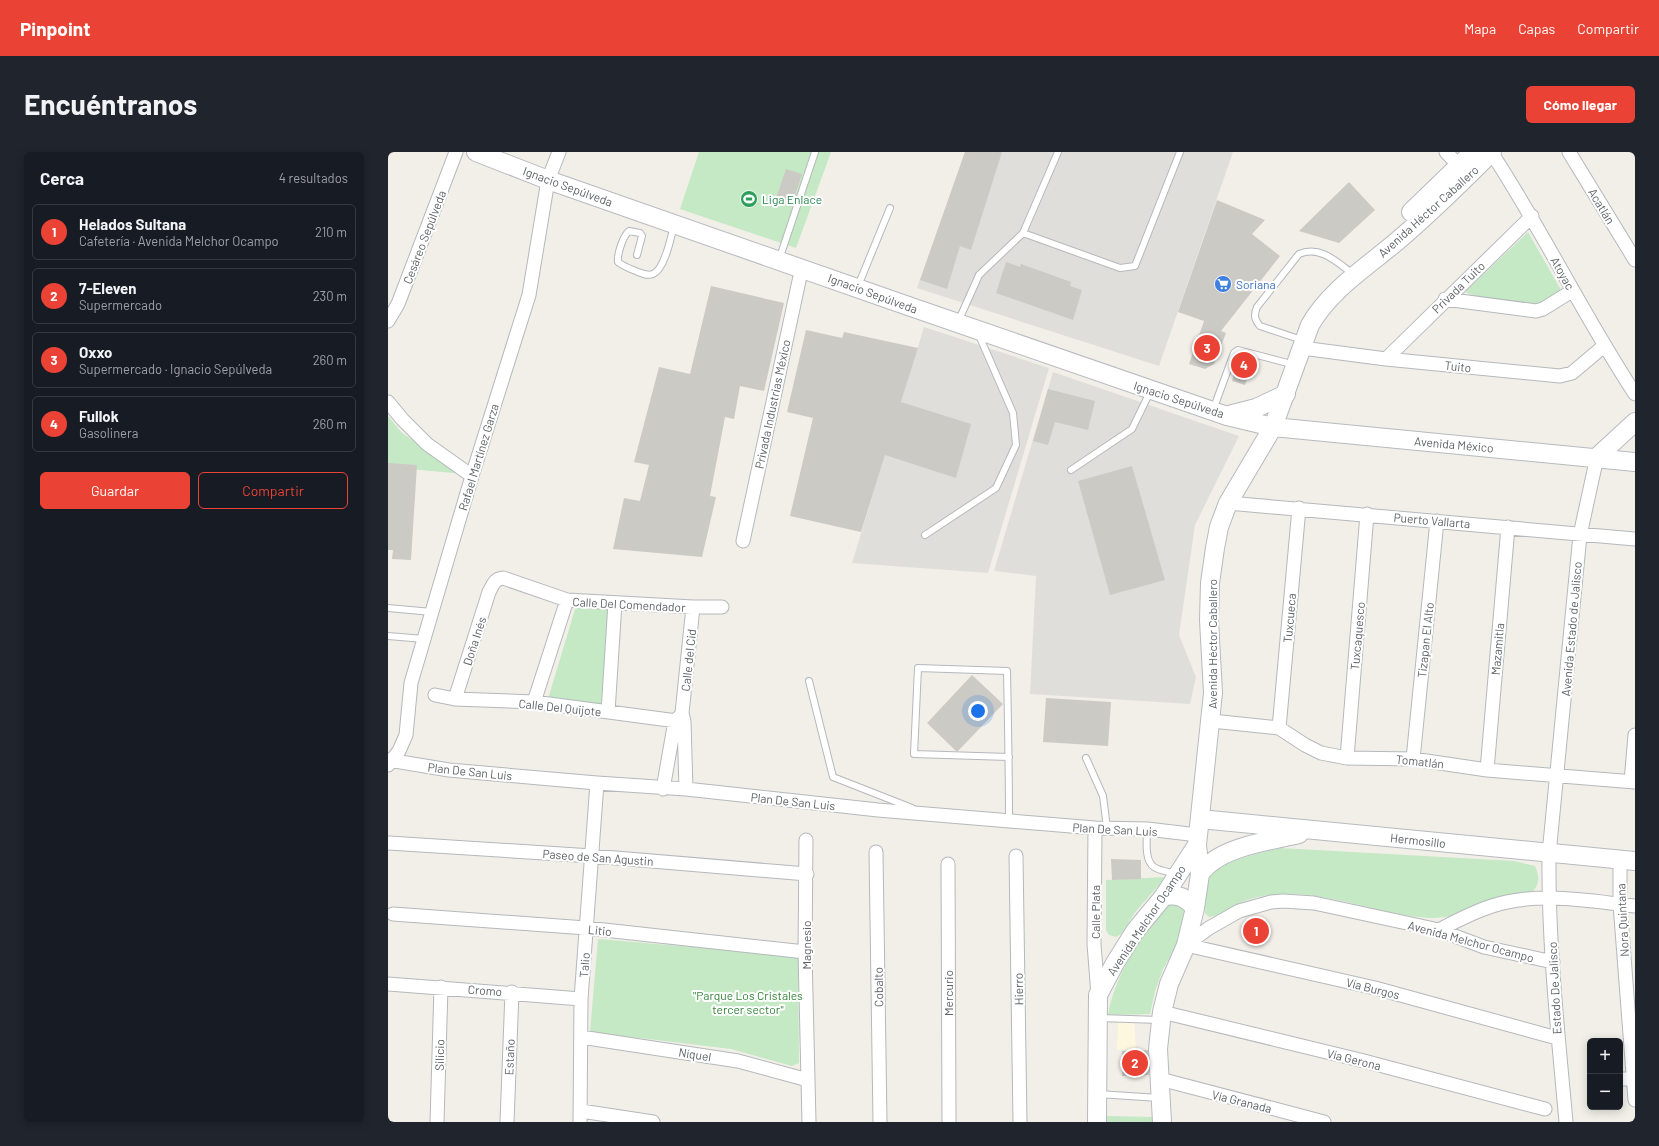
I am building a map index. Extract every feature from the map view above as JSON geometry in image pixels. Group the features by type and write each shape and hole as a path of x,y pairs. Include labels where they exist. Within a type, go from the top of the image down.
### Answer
{"main road":[{"name":"Ignacio Sepúlveda","path":"476,152 548,180 675,223 977,330 1220,413 1273,427"},
{"name":"Avenida Héctor Caballero","path":"1464,170 1473,152"},
{"name":"Avenida Héctor Caballero","path":"1198,833 1212,721 1213,693 1209,620 1210,583 1219,528 1228,503 1273,427 1303,344 1315,316 1358,271 1390,248 1464,170 1492,152"},
{"path":"1220,413 1256,408 1286,394"},
{"path":"1597,457 1635,422"},
{"name":"Avenida México","path":"1273,427 1597,457 1635,462"},
{"path":"1200,874 1214,860 1233,851 1315,830"},
{"name":"Hermosillo","path":"1198,833 1315,830 1549,854 1627,860"},
{"name":"Avenida Melchor Ocampo","path":"1097,1122 1098,995 1115,962 1135,931 1164,896 1198,833"},
{"name":"Avenida Melchor Ocampo","path":"1162,1122 1162,1098 1158,1049 1162,1016 1169,984 1186,945 1195,908 1200,874 1198,833"},
{"path":"1164,896 1176,894 1184,897 1195,908"}],"street":[{"name":"Cesáreo Sepúlveda","path":"388,321 398,304 456,152"},
{"name":"Rafael Martínez Garza","path":"389,762 399,751 406,735 411,683 472,476 529,295 548,180 559,152"},
{"path":"1446,152 1464,170"},
{"name":"Atoyac","path":"1492,152 1532,216 1572,291 1604,346 1635,394"},
{"name":"Acatlán","path":"1569,152 1635,260"},
{"name":"Privada Tuito","path":"1386,359 1445,299 1532,216"},
{"name":"Privada Industrias México","path":"743,541 802,268"},
{"path":"1445,299 1536,311 1544,309 1572,291"},
{"name":"Tuito","path":"1303,344 1386,359 1560,376 1572,373 1604,346"},
{"path":"388,402 402,419 427,444 472,476"},
{"name":"Avenida Estado de Jalisco","path":"1549,854 1580,535 1597,457"},
{"name":"Puerto Vallarta","path":"1228,503 1367,514 1635,540"},
{"name":"Tuxcueca","path":"1279,728 1299,508"},
{"name":"Tuxcaquesco","path":"1347,758 1367,514"},
{"name":"Tizapan El Alto","path":"1413,759 1437,521"},
{"name":"Mazamitla","path":"1487,770 1508,528"},
{"name":"Calle Del Comendador","path":"494,582 498,578 503,578 567,600 693,607 722,606"},
{"name":"Doña Inés","path":"455,699 494,582"},
{"path":"534,702 567,600"},
{"path":"608,712 615,603"},
{"name":"Calle del Cid","path":"663,789 681,719 693,607"},
{"name":"Calle Del Quijote","path":"435,695 455,699 534,702 608,712 681,719"},
{"name":"Calle del Cid","path":"681,719 686,789"},
{"name":"Tomatlán","path":"1212,721 1279,728 1305,745 1321,752 1347,758 1413,759 1487,770 1633,782"},
{"path":"1633,782 1635,735"},
{"name":"Plan De San Luis","path":"389,762 450,770 663,789 686,789 924,814 1101,828 1198,833"},
{"name":"Talio","path":"580,1117 581,999 597,783"},
{"name":"Calle Plata","path":"1098,995 1094,944 1101,828"},
{"name":"Magnesio","path":"806,840 807,874 805,952 809,1122"},
{"name":"Paseo de San Agustin","path":"389,843 592,856 807,874"},
{"name":"Cobalto","path":"876,852 880,1122"},
{"name":"Estado De Jalisco","path":"1549,854 1549,897 1557,1038 1566,1122"},
{"name":"Hierro","path":"1016,856 1020,1122"},
{"name":"Nora Quintana","path":"1627,860 1620,904 1631,1003 1635,1100"},
{"name":"Mercurio","path":"948,864 949,1122"},
{"path":"1439,930 1466,916 1493,905 1549,897 1635,906"},
{"name":"Avenida Melchor Ocampo","path":"1186,945 1209,928 1239,911 1271,902 1283,901 1314,903 1439,930 1491,949 1553,962"},
{"name":"Litio","path":"393,914 586,928 805,952"},
{"name":"Vía Burgos","path":"1186,945 1375,988 1557,1038"},
{"name":"Cromo","path":"388,984 512,992 581,999"},
{"name":"Silicio","path":"438,1122 441,987"},
{"name":"Estaño","path":"507,1122 512,992"},
{"name":"Vía Gerona","path":"1162,1016 1364,1061 1545,1108"},
{"name":"Níquel","path":"580,1037 738,1061 808,1080"},
{"name":"Vía Granada","path":"1160,1079 1324,1122"},
{"path":"1623,1079 1634,1079"},
{"path":"580,1117 653,1122"}],"lane":[{"path":"779,260 815,152"},
{"path":"957,323 979,275 1023,233 1058,152"},
{"path":"1023,233 1120,268 1135,266 1180,152"},
{"path":"857,288 890,208"},
{"path":"637,255 642,236 634,231 629,231 627,232 618,255 618,262 626,268 645,274 654,274 663,262 675,223"},
{"path":"1303,344 1260,326 1255,320 1254,313 1256,306 1299,254 1306,251 1325,253 1358,271"},
{"path":"925,535 996,488 1016,445 1013,413 977,330"},
{"path":"1220,413 1226,375 1236,351 1241,349 1296,366"},
{"path":"1226,375 1235,371"},
{"path":"1071,470 1132,429 1151,390"},
{"path":"388,608 432,612"},
{"path":"388,636 424,638"},
{"path":"1009,757 914,754 918,668 1007,671 1009,757 1009,821"},
{"path":"809,681 833,778 924,814"},
{"path":"1086,758 1103,796 1101,828"},
{"path":"1147,830 1148,853 1151,863 1154,867 1177,874"},
{"path":"1098,1018 1162,1016"},
{"path":"1098,1094 1162,1098"}],"shaded area":[{"path":"965,152 1233,152 1159,366 917,288"},
{"path":"924,327 1049,368 988,573 852,563"},
{"path":"1053,372 1239,436 1195,525 1179,635 1196,677 1190,704 1030,694 1036,576 994,571"},
{"path":"1118,1018 1134,1018 1136,1051 1117,1050"}],"green space":[{"name":"Liga Enlace","path":"699,152 831,152 796,248 680,209"},
{"path":"1528,232 1561,290 1536,306 1478,297 1465,292"},
{"path":"388,416 402,433 464,474 388,467"},
{"path":"576,606 609,608 601,704 548,699"},
{"path":"1280,848 1514,861 1535,866 1538,875 1538,883 1534,890 1527,896 1465,913 1440,918 1407,916 1339,900 1293,894 1270,895 1247,900 1215,916 1209,917 1205,913 1207,885 1209,876 1213,871 1230,862"},
{"path":"1166,877 1136,911 1121,934 1116,937 1109,935 1106,930 1106,880"},
{"path":"1171,902 1187,907 1181,937 1163,969 1155,991 1150,1014 1108,1015 1117,983 1132,954 1150,927"},
{"name":"\"Parque Los Cristales tercer sector\"","path":"598,939 798,956 799,1063 792,1066 731,1049 590,1032"},
{"path":"1107,1116 1154,1117 1154,1122 1106,1122"}],"building":[{"path":"965,152 1002,152 971,250 960,246 947,289 920,280"},
{"path":"786,169 802,174 791,207 775,201"},
{"path":"1349,182 1375,210 1339,243 1299,231"},
{"name":"Soriana","path":"1217,200 1265,220 1252,234 1280,256 1221,331 1226,333 1214,364 1205,369 1189,364 1204,321 1178,312"},
{"path":"1006,262 1020,267 1021,264 1071,282 1070,286 1082,290 1073,320 996,293"},
{"path":"711,286 784,303 764,391 740,386 734,419 725,417 710,496 716,497 702,557 613,549 624,498 640,501 649,465 634,462 659,367 690,374"},
{"path":"806,330 842,338 844,332 918,348 901,402 971,424 956,478 885,455 861,532 790,516 813,418 787,412"},
{"path":"1239,356 1253,359 1245,385 1232,381"},
{"path":"1048,389 1095,401 1088,430 1055,422 1048,445 1033,441"},
{"path":"388,463 417,465 411,560 392,559 393,550 388,550"},
{"path":"1132,466 1165,580 1110,595 1078,481"},
{"path":"972,675 1003,704 958,751 956,751 927,723"},
{"path":"1046,698 1111,702 1108,746 1043,742"},
{"path":"1111,859 1141,860 1141,879 1112,880"},
{"path":"1148,1050 1149,1075 1122,1076 1122,1051"}],"place":[{"name":"Liga Enlace","path":"749,199"},
{"name":"Soriana","path":"1223,284"},
{"name":"Oxxo","path":"1207,348"},
{"name":"Fullok","path":"1244,365"},
{"name":"Helados Sultana","path":"1256,931"},
{"name":"7-Eleven","path":"1135,1063"}]}
